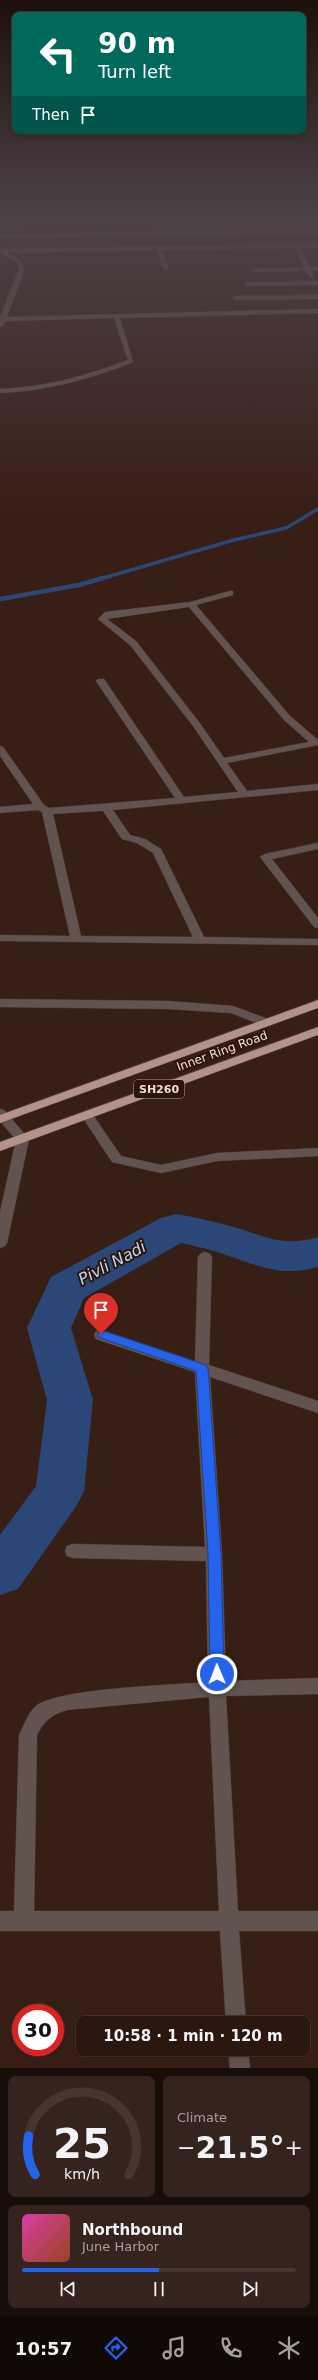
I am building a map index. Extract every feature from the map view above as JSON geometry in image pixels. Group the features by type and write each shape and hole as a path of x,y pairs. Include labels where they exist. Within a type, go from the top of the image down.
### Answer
{"highway":[{"name":"Inner Ring Road","path":"2,1116 318,1004"},
{"name":"Inner Ring Road","path":"0,1147 318,1031"}],"street":[{"path":"0,326 2,319 168,316"},
{"path":"0,391 19,391 94,376 132,361 118,317"},
{"path":"230,593 191,604 105,615 102,619 133,643 196,724 244,794"},
{"path":"191,604 287,718 317,743"},
{"path":"101,681 181,800"},
{"path":"221,761 317,743"},
{"path":"0,749 44,809 76,938"},
{"path":"0,810 106,808 318,787"},
{"path":"106,808 126,837 141,841 156,850 200,940"},
{"path":"318,846 264,857 318,925"},
{"path":"0,938 313,942 318,952"},
{"path":"0,1003 168,1005 233,1010 264,1022"},
{"path":"87,1115 117,1158 161,1169 218,1157 318,1152"},
{"path":"0,1243 23,1138 2,1116"},
{"path":"205,1257 202,1368 214,1554 217,1689 236,2016"},
{"path":"101,1334 318,1407"},
{"path":"73,1551 214,1554"},
{"path":"24,1921 28,1735 35,1721 46,1708 67,1702 217,1689 318,1686"},
{"path":"0,1921 318,1921"},
{"path":"239,2056 240,2068"}],"waterway":[{"path":"100,579 234,540 286,528 318,509"},
{"path":"0,599 79,585 103,578"},
{"name":"Pivli Nadi","path":"0,1574 60,1491 70,1400 49,1328 66,1288 176,1228 221,1238 257,1251 280,1257 291,1258 318,1252"}],"route":[{"path":"101,1334 202,1368 214,1554 217,1674"}]}
